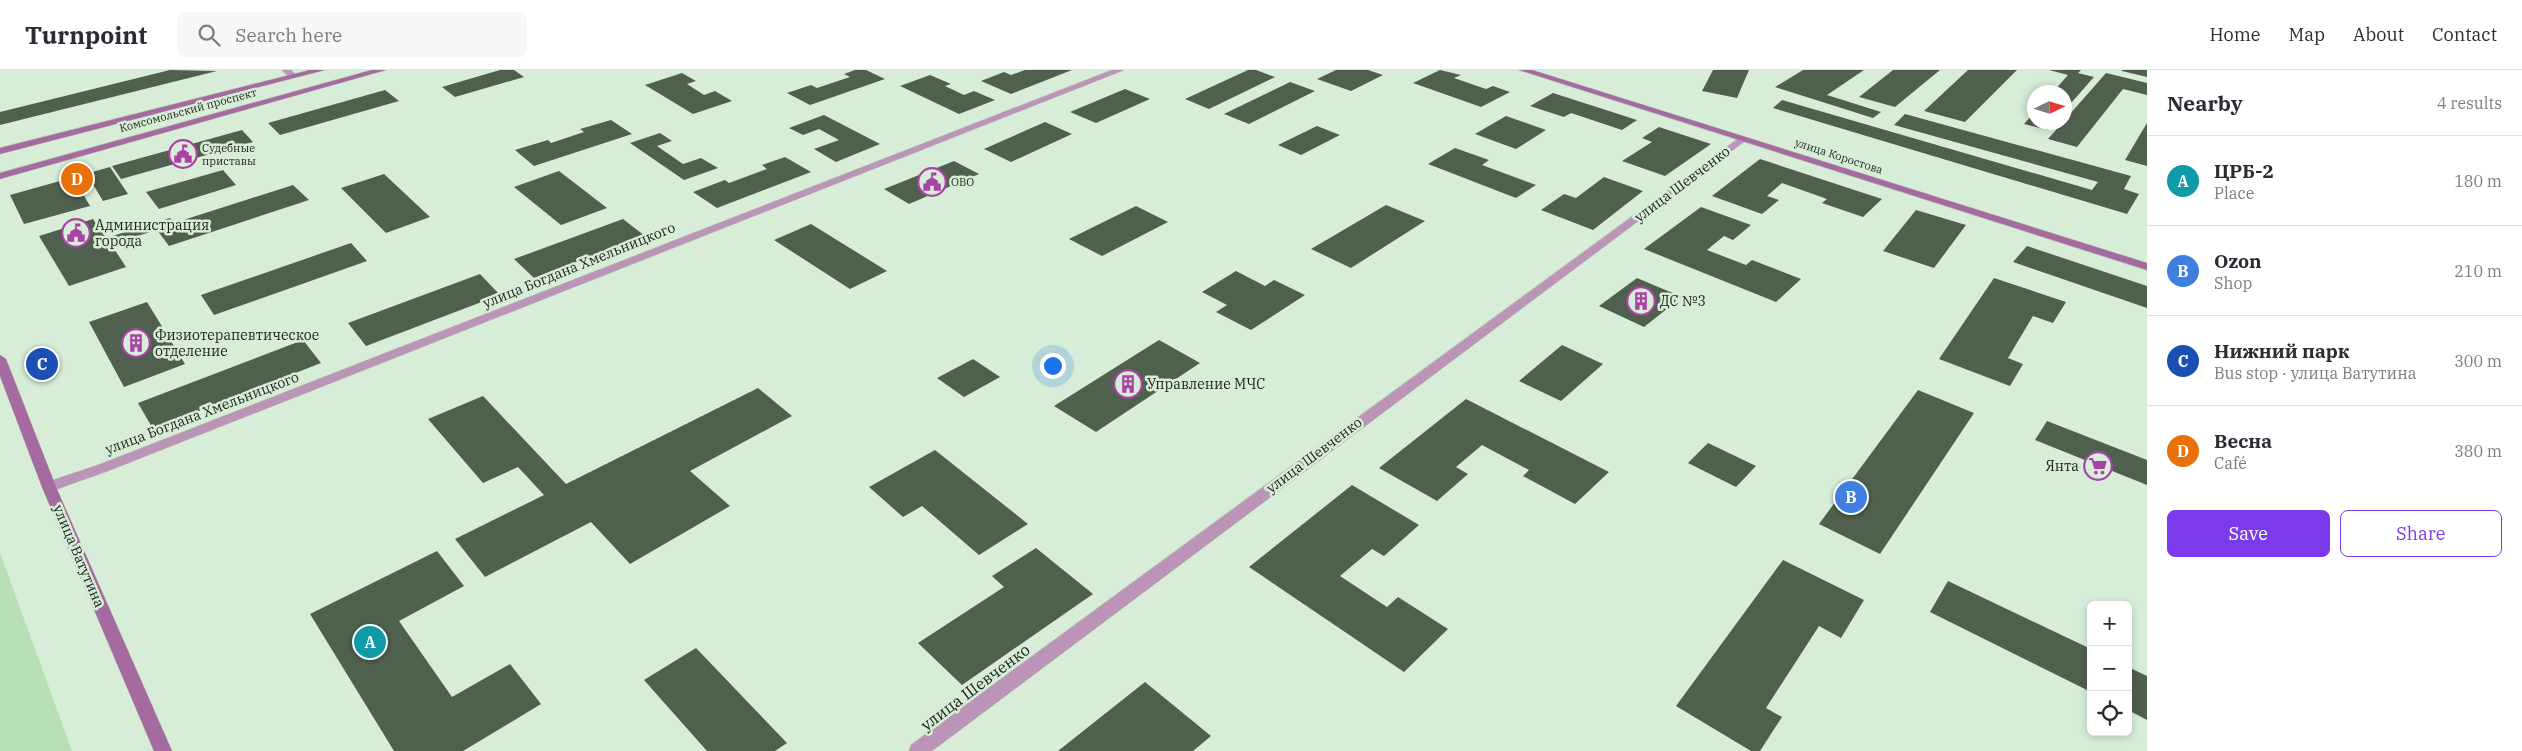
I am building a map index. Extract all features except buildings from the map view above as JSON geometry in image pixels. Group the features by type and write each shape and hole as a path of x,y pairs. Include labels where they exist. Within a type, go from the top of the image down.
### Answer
{"main road":[{"name":"Комсомольский проспект","path":"0,151 321,70"},
{"name":"Комсомольский проспект","path":"0,176 382,70"},
{"name":"улица Коростова","path":"1523,70 2147,267"},
{"path":"51,138 69,135 90,137 92,142 82,149 60,158"},
{"name":"улица Ватутина","path":"0,359 49,487 163,751"}],"street":[{"name":"улица Богдана Хмельницкого","path":"49,487 104,468 1120,70"},
{"name":"улица Шевченко","path":"919,751 1742,139"}],"green space":[{"path":"0,553 72,751 0,751"}],"place":[{"name":"Судебные приставы","path":"183,154"},
{"name":"Весна","path":"77,179"},
{"name":"ОВО","path":"932,182"},
{"name":"Администрация города","path":"76,233"},
{"name":"ДС №3","path":"1641,301"},
{"name":"Физиотерапевтическое отделение","path":"136,343"},
{"name":"Нижний парк","path":"42,364"},
{"name":"Управление МЧС","path":"1128,384"},
{"name":"Янта","path":"2098,466"},
{"name":"Ozon","path":"1851,497"},
{"name":"ЦРБ-2","path":"370,642"}]}
